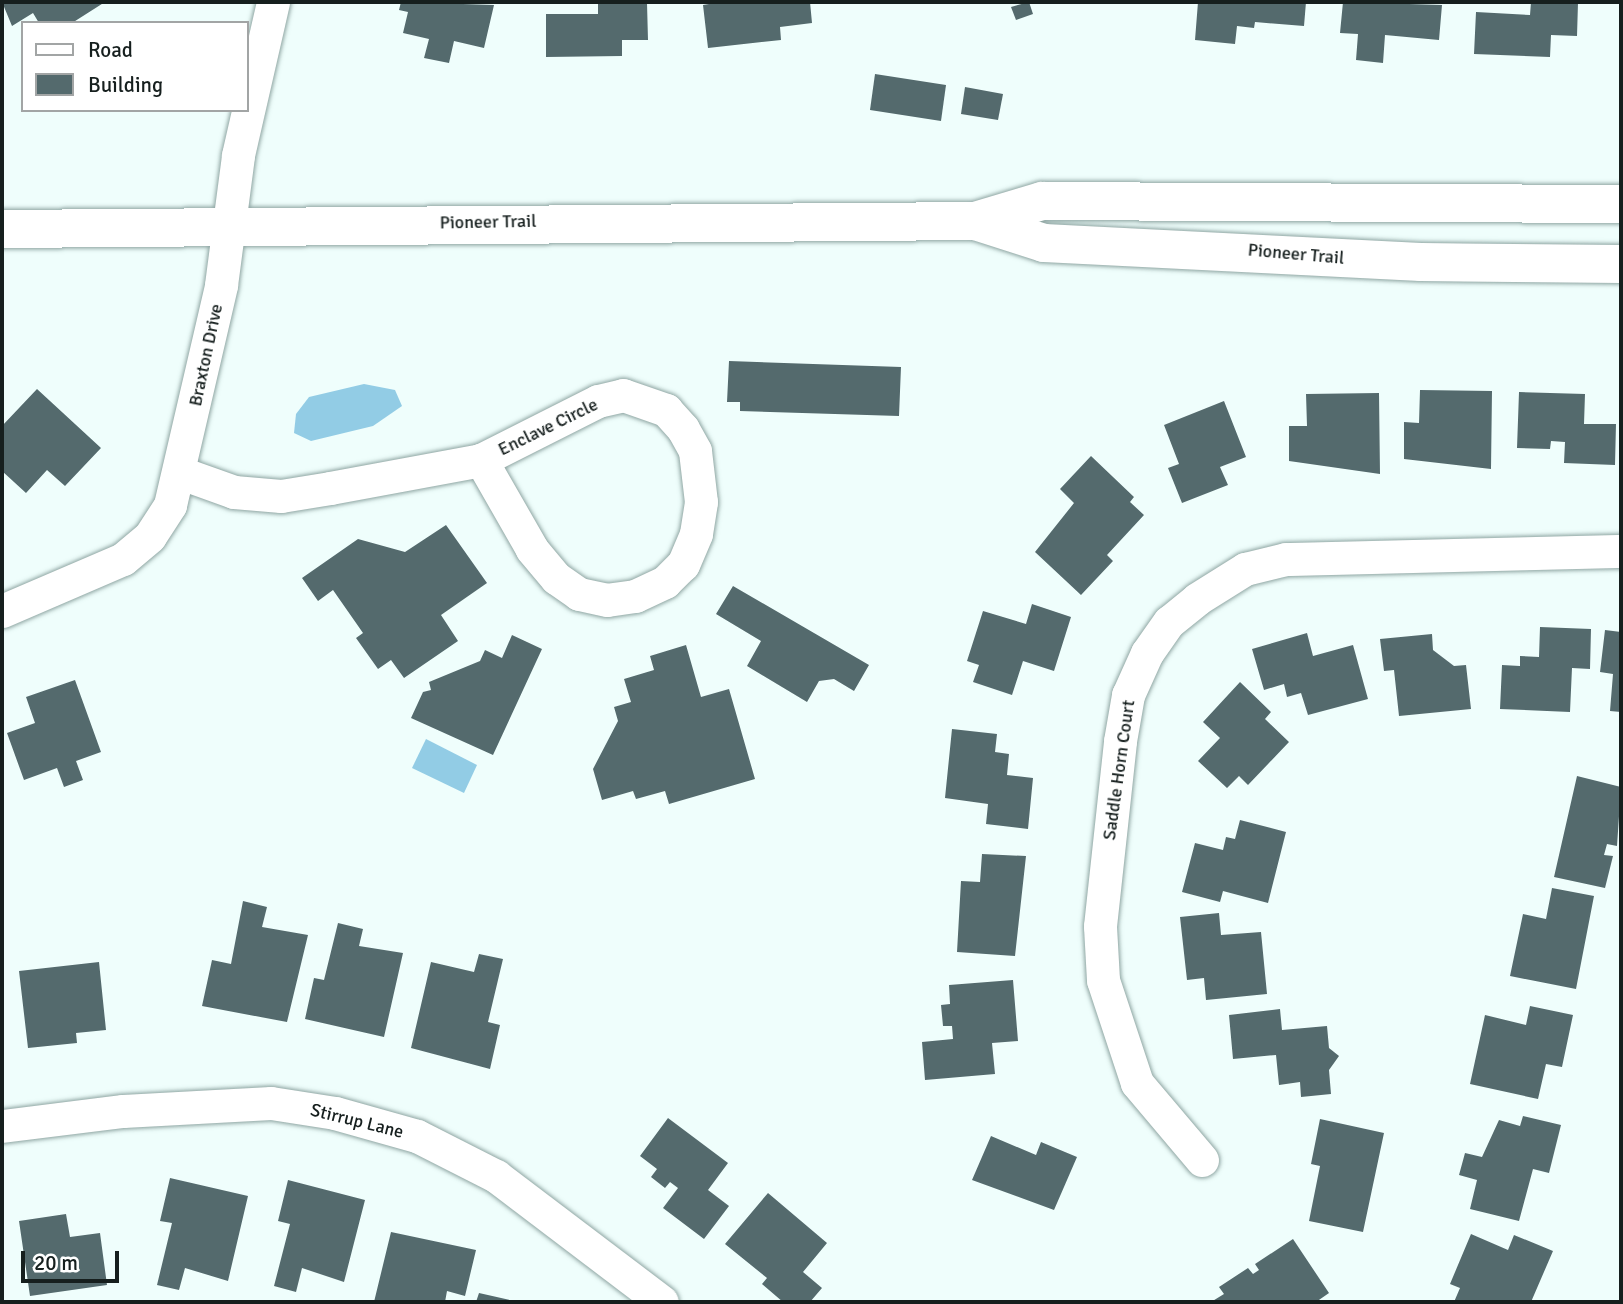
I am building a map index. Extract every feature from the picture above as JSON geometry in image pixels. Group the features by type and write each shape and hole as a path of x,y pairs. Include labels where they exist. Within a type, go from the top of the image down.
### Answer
{"main road":[{"name":"Pioneer Trail","path":"2,229 230,230 468,221 975,220 1042,201 1621,204"},
{"name":"Pioneer Trail","path":"975,220 1044,243 1421,262 1621,264"}],"street":[{"name":"Braxton Drive","path":"248,111 273,2"},
{"name":"Braxton Drive","path":"2,611 123,559 150,536 181,473 230,230 238,155 248,112"},
{"name":"Enclave Circle","path":"181,473 234,492 281,496 481,460 598,401 623,395 645,400 666,410 695,451 701,502 696,534 683,564 664,582 635,596 607,600 579,594 556,578 532,549 481,460"},
{"name":"Saddle Horn Court","path":"1202,1160 1137,1083 1103,980 1100,926 1120,741 1128,695 1147,653 1169,622 1196,599 1245,569 1286,559 1621,551"},
{"name":"Stirrup Lane","path":"2,1126 123,1111 271,1103 335,1113 417,1136 496,1176 662,1302"}],"water":[{"path":"364,384 395,390 402,406 373,426 311,441 294,433 296,414 309,397"},
{"path":"426,739 477,765 464,793 412,768"}],"building":[{"path":"2,2 105,2 75,21 38,21 33,13 12,26"},
{"path":"401,2 494,5 484,48 454,41 449,63 424,58 429,39 403,33 408,12 399,10"},
{"path":"721,2 810,2 812,23 780,27 781,40 708,48 703,5"},
{"path":"1029,2 1033,14 1016,20 1011,7"},
{"path":"1198,2 1306,2 1304,26 1255,22 1254,28 1237,26 1235,44 1195,40"},
{"path":"1343,2 1442,5 1439,40 1385,35 1383,63 1356,60 1358,34 1340,33"},
{"path":"1531,2 1578,3 1577,36 1551,35 1550,57 1474,54 1476,12 1530,15"},
{"path":"598,3 647,3 648,40 622,40 622,56 546,57 546,14 598,14"},
{"path":"875,74 946,85 941,121 870,110"},
{"path":"965,87 1003,94 998,120 961,114"},
{"path":"729,361 901,367 899,416 740,411 740,402 727,402"},
{"path":"37,389 101,448 65,486 47,470 26,493 2,471 2,426"},
{"path":"1420,390 1492,391 1491,469 1404,459 1404,422 1419,423"},
{"path":"1519,392 1585,394 1584,424 1616,424 1615,465 1564,463 1565,442 1551,441 1550,449 1517,448"},
{"path":"1379,393 1380,474 1289,461 1289,426 1307,426 1306,394"},
{"path":"1224,401 1246,457 1220,467 1228,485 1182,503 1168,468 1179,464 1164,425"},
{"path":"1091,456 1134,497 1130,502 1144,515 1107,555 1113,561 1081,595 1035,552 1074,503 1060,489"},
{"path":"446,525 487,583 441,615 458,641 404,678 391,660 378,669 356,638 363,633 333,590 318,601 302,578 358,539 405,552"},
{"path":"733,586 869,665 854,691 834,679 819,681 807,702 747,666 761,641 716,614"},
{"path":"1032,604 1071,617 1054,671 1023,661 1012,695 973,682 979,665 967,661 983,611 1026,624"},
{"path":"1540,627 1591,629 1590,669 1572,668 1570,712 1500,709 1502,665 1520,666 1520,656 1539,657"},
{"path":"1605,630 1621,632 1621,712 1610,711 1613,674 1600,672"},
{"path":"1307,633 1313,656 1353,645 1368,699 1308,715 1301,693 1287,697 1284,684 1264,690 1252,649"},
{"path":"1432,634 1433,650 1454,666 1466,665 1471,709 1399,716 1394,670 1384,671 1380,639"},
{"path":"512,635 542,649 493,755 411,718 423,692 431,690 429,682 480,661 485,650 502,658"},
{"path":"686,645 701,697 729,689 755,779 669,804 665,791 636,799 633,791 602,800 593,769 618,721 614,707 631,702 624,679 654,670 650,656"},
{"path":"75,680 101,752 76,761 83,780 64,787 57,768 24,780 7,733 35,723 26,697"},
{"path":"1240,682 1271,712 1265,719 1289,742 1248,785 1239,776 1227,788 1198,761 1220,738 1203,722"},
{"path":"952,729 997,734 995,752 1009,754 1007,775 1033,778 1028,829 986,824 988,804 945,798"},
{"path":"1577,776 1621,787 1617,846 1607,844 1604,855 1613,856 1605,888 1554,877"},
{"path":"1240,820 1286,832 1268,903 1223,891 1220,902 1182,892 1195,843 1223,850 1226,837 1235,839"},
{"path":"982,854 1026,856 1015,956 957,952 961,881 980,882"},
{"path":"1552,888 1594,896 1576,989 1510,976 1523,914 1546,919"},
{"path":"243,901 267,907 262,927 308,935 287,1022 202,1006 212,960 231,964"},
{"path":"1219,913 1221,935 1261,932 1267,994 1206,1000 1204,978 1187,980 1180,917"},
{"path":"338,923 363,929 359,946 403,953 384,1037 305,1019 314,978 324,980"},
{"path":"479,954 503,959 488,1022 500,1025 490,1069 411,1048 431,962 474,972"},
{"path":"99,962 106,1030 76,1033 77,1043 28,1048 19,971"},
{"path":"1013,980 1018,1041 992,1043 995,1074 925,1080 922,1042 953,1039 952,1026 943,1026 941,1005 950,1004 949,985"},
{"path":"1530,1006 1573,1015 1562,1067 1546,1064 1538,1099 1470,1084 1485,1015 1526,1025"},
{"path":"1280,1009 1282,1030 1327,1026 1329,1048 1339,1056 1329,1070 1331,1094 1301,1097 1300,1082 1279,1085 1276,1055 1233,1059 1229,1015"},
{"path":"1523,1116 1561,1125 1549,1173 1533,1169 1519,1221 1470,1209 1477,1180 1459,1175 1465,1153 1482,1157 1499,1120 1520,1126"},
{"path":"668,1118 728,1163 708,1190 729,1206 704,1239 663,1208 678,1188 670,1182 665,1188 651,1177 657,1169 640,1156"},
{"path":"1320,1119 1384,1133 1363,1232 1309,1221 1320,1166 1311,1164"},
{"path":"991,1136 1036,1155 1041,1142 1077,1157 1054,1210 972,1180"},
{"path":"170,1178 248,1196 228,1281 185,1268 179,1290 157,1285 172,1223 160,1221"},
{"path":"288,1180 365,1200 344,1282 302,1268 296,1292 274,1286 290,1224 278,1221"},
{"path":"768,1193 827,1243 803,1272 822,1288 810,1302 783,1302 762,1284 767,1278 725,1244"},
{"path":"66,1214 70,1237 100,1233 107,1285 30,1296 19,1221"},
{"path":"391,1232 476,1250 465,1296 447,1291 445,1302 374,1302"},
{"path":"1471,1234 1508,1250 1514,1235 1553,1251 1531,1302 1454,1302 1460,1288 1450,1284"},
{"path":"1293,1239 1329,1293 1316,1302 1211,1302 1224,1294 1219,1287 1248,1268 1253,1274 1259,1270 1255,1264"},
{"path":"479,1293 514,1301 514,1302 476,1302"}]}
